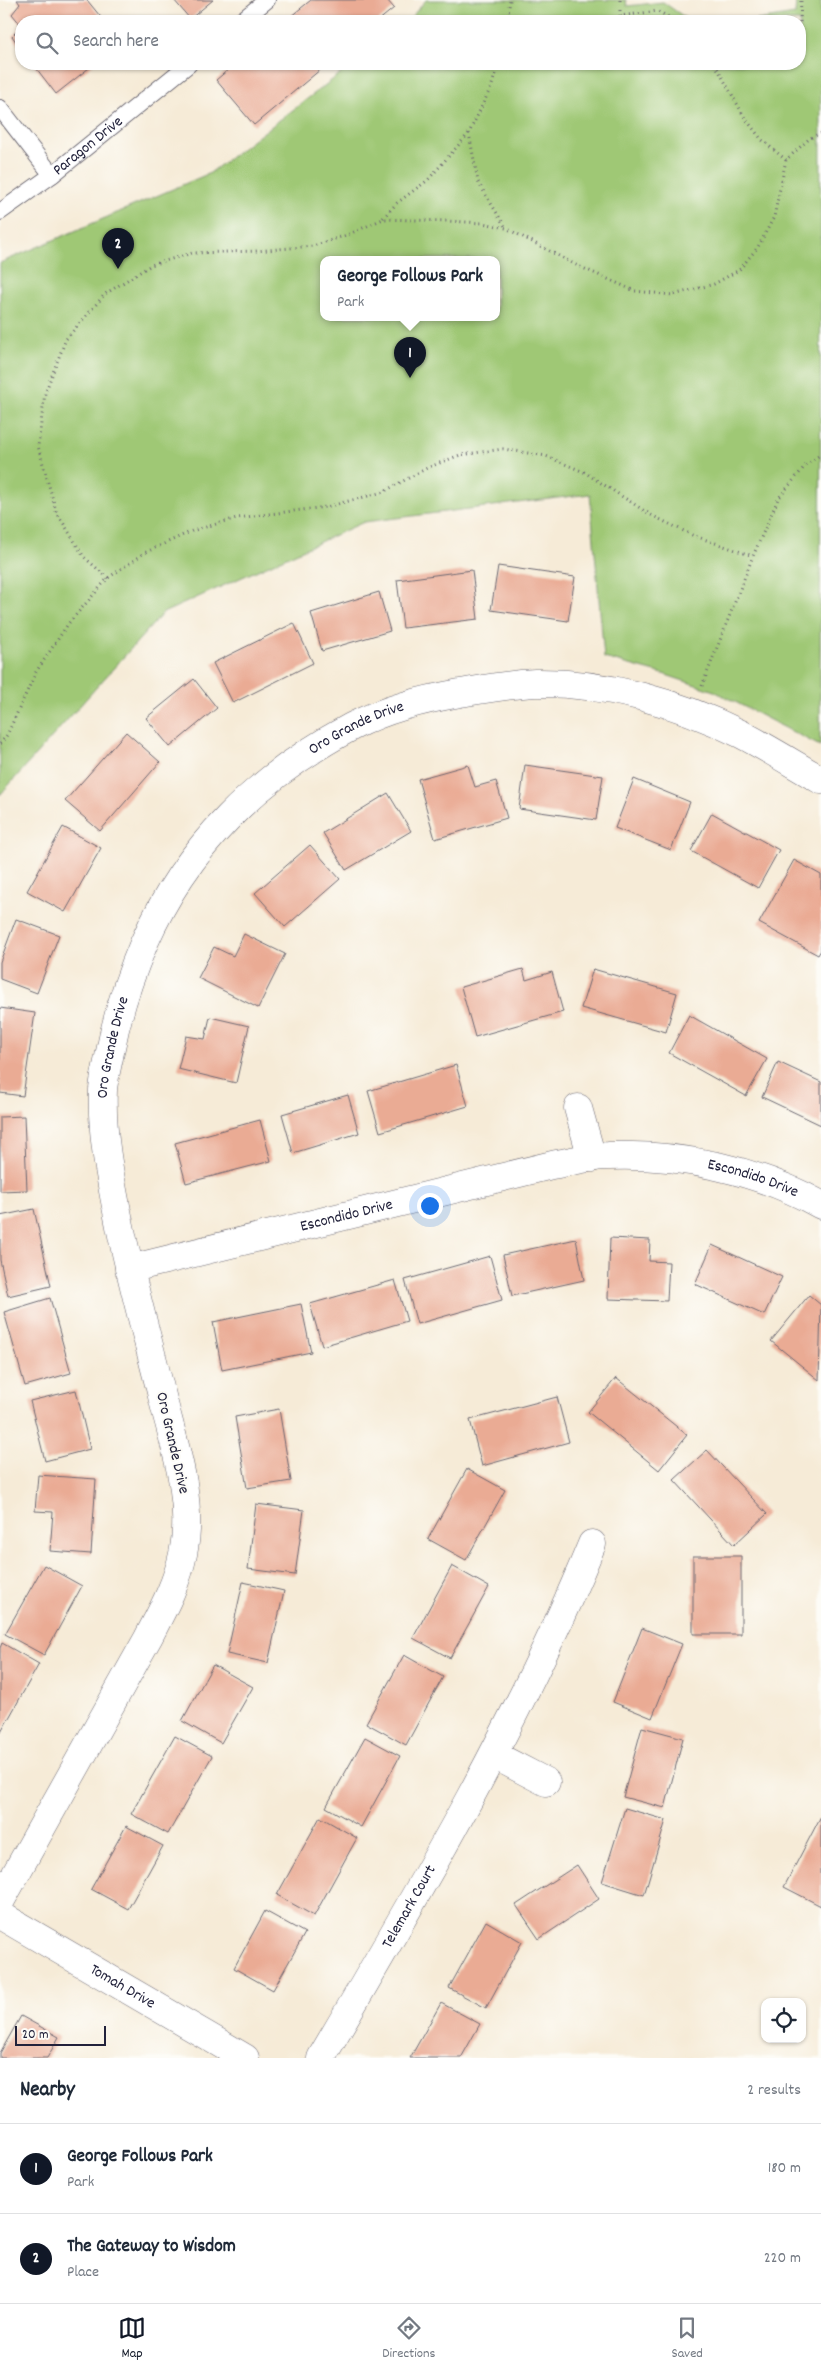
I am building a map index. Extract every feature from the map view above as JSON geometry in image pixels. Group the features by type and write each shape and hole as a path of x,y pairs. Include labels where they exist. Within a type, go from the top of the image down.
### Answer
{"street":[{"name":"Oro Grande Drive","path":"0,1902 166,1604 183,1554 187,1519 182,1475 129,1269 107,1162 103,1088 116,1021 134,966 157,913 191,858 231,814 270,778 320,744 368,718 426,700 534,683 616,690 653,700 740,734 821,780"},
{"path":"578,1108 592,1158"},
{"name":"Escondido Drive","path":"129,1269 552,1165 607,1156 679,1159 736,1171 791,1188 821,1205"},
{"name":"Telemark Court","path":"321,2058 494,1755 567,1605 592,1544"},
{"path":"494,1755 546,1782"},
{"name":"Tomah Drive","path":"0,1915 245,2058"}],"lane":[{"path":"248,15 267,0"},
{"name":"Paragon Drive","path":"0,108 52,175 182,70"},
{"path":"0,212 52,175"}],"path":[{"path":"508,15 510,0"},
{"path":"620,0 620,15"},
{"path":"800,15 801,0"},
{"path":"628,15 658,11 662,14"},
{"path":"108,578 84,557 56,511 38,446 44,393 66,339 105,294 151,265 192,253 256,251 313,246 348,235 383,219 397,203 428,180 469,132 492,85 496,70"},
{"path":"718,70 745,118 762,140 786,160"},
{"path":"469,132 478,182 506,228"},
{"path":"383,219 483,223 506,228 576,265 635,291 673,295 714,284 739,270 758,247 774,217 786,160 810,138 821,133"},
{"path":"0,744 7,735 36,672 68,624 108,578 144,553 192,531 237,518 326,507 383,492 427,468 460,455 503,448 546,456 584,472 651,515 692,535 753,556"},
{"path":"690,714 753,556 778,499 806,465 821,454"}],"green space":[{"path":"426,0 626,0 627,6 663,2 681,15 413,15"},
{"path":"796,0 821,0 820,746 714,691 663,674 604,658 590,494 364,522 163,613 0,795 0,263 210,173 345,70 806,70 806,15 789,15 795,14"}],"building":[{"path":"17,0 87,0 99,15 15,15 15,18 12,14 20,4"},
{"path":"174,0 213,0 195,15 187,15"},
{"path":"311,0 387,0 394,8 385,15 292,15"},
{"path":"38,70 86,70 56,94"},
{"path":"228,70 320,70 254,125 216,80"},
{"path":"498,566 575,577 568,621 491,610"},
{"path":"472,570 478,619 403,628 397,580"},
{"path":"379,592 390,631 322,651 311,613"},
{"path":"294,623 313,663 233,703 213,663"},
{"path":"194,679 217,708 170,747 146,718"},
{"path":"126,732 160,762 100,831 65,801"},
{"path":"468,765 475,787 496,781 507,818 435,839 418,779"},
{"path":"525,765 603,776 596,820 519,809"},
{"path":"634,779 690,802 671,850 615,828"},
{"path":"388,793 411,831 346,870 323,833"},
{"path":"712,813 779,850 758,888 691,851"},
{"path":"63,827 101,848 65,912 27,891"},
{"path":"310,845 340,879 285,927 255,893"},
{"path":"794,860 821,875 821,950 818,955 759,923"},
{"path":"16,919 59,935 37,993 0,979 0,962"},
{"path":"244,934 285,954 258,1008 198,978 214,947 233,956"},
{"path":"523,969 526,980 552,972 563,1012 475,1037 461,987"},
{"path":"593,969 677,993 666,1032 581,1008"},
{"path":"0,1008 35,1013 23,1096 0,1093"},
{"path":"689,1015 767,1059 746,1096 669,1053"},
{"path":"210,1017 249,1026 236,1083 178,1069 186,1036 205,1039"},
{"path":"778,1062 821,1082 821,1125 762,1097"},
{"path":"456,1065 468,1106 380,1132 368,1091"},
{"path":"348,1095 359,1133 293,1153 282,1114"},
{"path":"24,1116 27,1190 0,1191 0,1117"},
{"path":"260,1120 271,1161 186,1183 175,1143"},
{"path":"34,1209 51,1286 8,1296 0,1260 0,1216"},
{"path":"610,1238 650,1240 649,1261 669,1262 667,1301 608,1299"},
{"path":"576,1239 584,1280 512,1296 503,1255"},
{"path":"712,1245 782,1277 764,1315 695,1284"},
{"path":"490,1256 502,1300 417,1324 405,1280"},
{"path":"395,1280 407,1321 322,1346 310,1304"},
{"path":"809,1295 821,1305 819,1380 771,1341"},
{"path":"50,1298 71,1373 25,1386 4,1312"},
{"path":"301,1304 311,1352 222,1370 213,1322"},
{"path":"616,1378 687,1435 659,1470 588,1412"},
{"path":"76,1390 90,1449 45,1461 30,1401"},
{"path":"557,1397 569,1442 482,1466 470,1420"},
{"path":"279,1409 291,1481 247,1488 235,1417"},
{"path":"707,1450 767,1514 734,1545 674,1480"},
{"path":"467,1469 505,1490 466,1560 428,1539"},
{"path":"38,1475 96,1479 91,1554 50,1551 53,1512 35,1511"},
{"path":"256,1504 304,1510 295,1575 248,1569"},
{"path":"693,1556 741,1556 741,1634 693,1634"},
{"path":"44,1565 82,1586 44,1655 5,1634"},
{"path":"452,1566 489,1587 450,1658 413,1638"},
{"path":"243,1582 284,1591 268,1663 227,1654"},
{"path":"642,1628 682,1644 652,1718 613,1702"},
{"path":"2,1643 39,1664 0,1734 0,1648"},
{"path":"404,1655 443,1677 406,1745 366,1723"},
{"path":"213,1665 253,1687 221,1743 182,1721"},
{"path":"642,1727 683,1738 665,1808 623,1797"},
{"path":"175,1736 212,1756 168,1834 131,1814"},
{"path":"365,1737 400,1756 361,1827 326,1807"},
{"path":"625,1808 666,1820 644,1895 602,1882"},
{"path":"821,1816 821,1906 784,1887"},
{"path":"320,1817 357,1838 314,1916 277,1895"},
{"path":"126,1826 163,1846 128,1909 91,1889"},
{"path":"577,1865 599,1899 539,1939 516,1905"},
{"path":"265,1911 305,1933 273,1990 234,1968"},
{"path":"486,1921 522,1942 486,2008 449,1988"},
{"path":"441,2003 480,2024 461,2058 410,2058"},
{"path":"21,2016 59,2037 47,2058 0,2058 0,2053"}],"place":[{"name":"The Gateway to Wisdom","path":"118,269"},
{"name":"George Follows Park","path":"410,378"}]}
